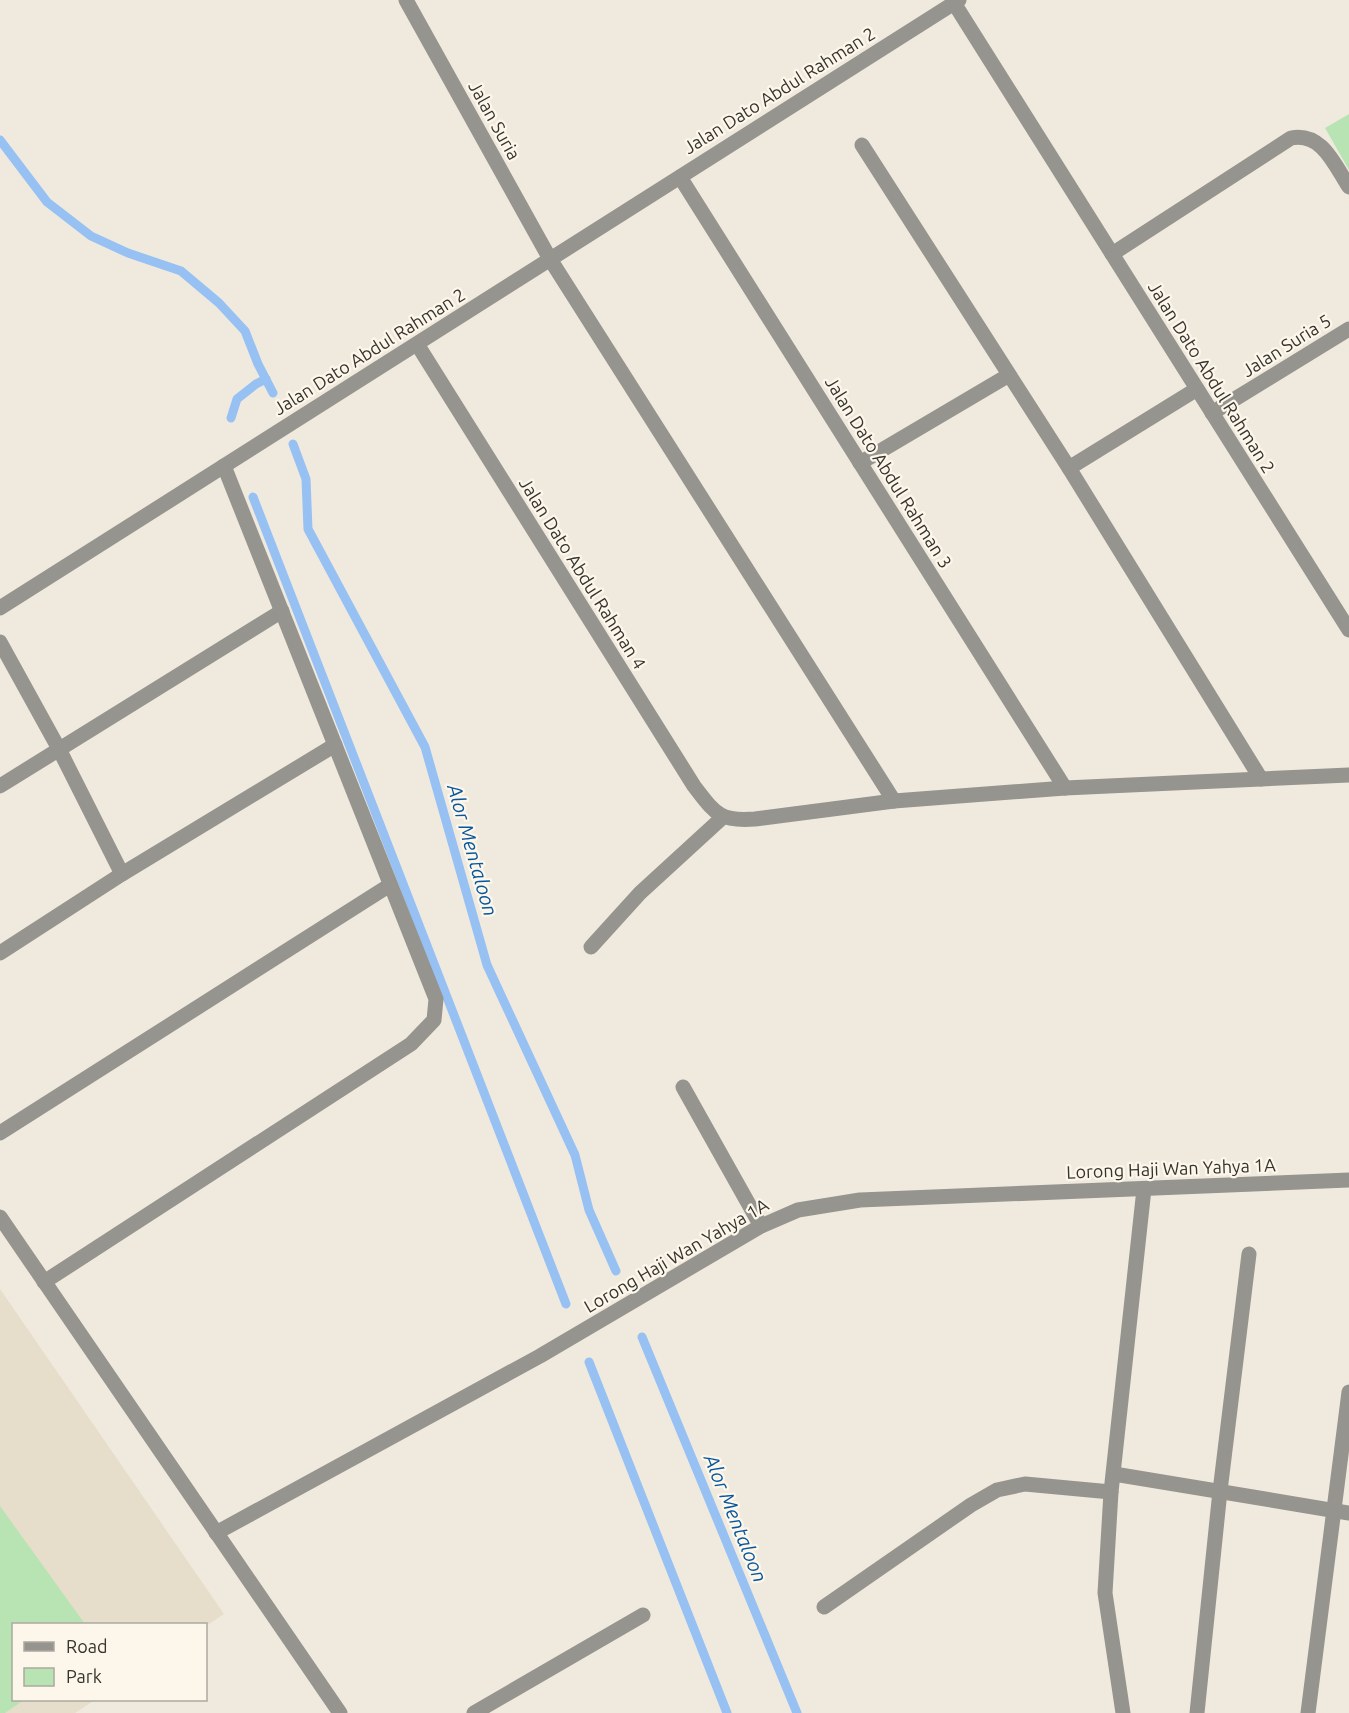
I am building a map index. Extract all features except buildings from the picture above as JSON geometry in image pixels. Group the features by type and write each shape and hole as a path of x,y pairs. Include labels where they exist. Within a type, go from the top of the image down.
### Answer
{"street":[{"name":"Jalan Suria","path":"406,0 550,259 894,801"},
{"name":"Jalan Dato Abdul Rahman 2","path":"0,608 956,2 1348,627"},
{"path":"1112,254 1291,138 1303,136 1314,140 1323,149 1349,187"},
{"path":"862,145 1069,468 1261,779"},
{"name":"Jalan Dato Abdul Rahman 3","path":"680,177 1065,788"},
{"name":"Jalan Suria 5","path":"1212,413 1349,329"},
{"name":"Jalan Dato Abdul Rahman 4","path":"417,344 694,786 710,807 723,817"},
{"path":"860,463 1009,375"},
{"path":"1069,468 1197,389"},
{"path":"44,1282 411,1044 434,1020 436,999 224,466"},
{"path":"0,786 282,611"},
{"path":"0,642 59,749 122,874"},
{"path":"0,953 122,874 335,745"},
{"path":"591,947 640,893 723,817 738,820 755,819 894,801 1065,788 1349,775"},
{"path":"0,1133 390,885"},
{"path":"683,1087 761,1226"},
{"name":"Lorong Haji Wan Yahya 1A","path":"216,1533 540,1356 761,1226 798,1210 860,1200 1349,1180"},
{"path":"1123,1713 1105,1593 1111,1492 1144,1189"},
{"path":"1,1221 340,1713"},
{"path":"1197,1713 1220,1491 1249,1254"},
{"path":"1308,1713 1342,1512 1349,1392"},
{"path":"1114,1474 1342,1512"},
{"path":"824,1607 971,1505 998,1490 1025,1484 1111,1492"},
{"path":"474,1713 643,1615"}],"shaded area":[{"path":"0,1289 224,1614 207,1625 207,1623 12,1623 12,1701 93,1701 75,1713 0,1713"}],"green space":[{"path":"1349,114 1349,170 1325,128"},
{"path":"0,1506 84,1623 12,1623 12,1701 23,1701 5,1713 0,1713"}],"waterway":[{"name":"Alor Mentaloon","path":"0,140 47,202 91,236 128,253 181,271 219,303 245,331 273,393"},
{"path":"231,418 237,399 266,379"},
{"name":"Alor Mentaloon","path":"293,444 306,479 308,529 425,747 487,965 575,1155 589,1210 616,1271"},
{"path":"253,497 566,1304"},
{"name":"Alor Mentaloon","path":"642,1337 797,1713"},
{"path":"589,1362 727,1713"}]}
